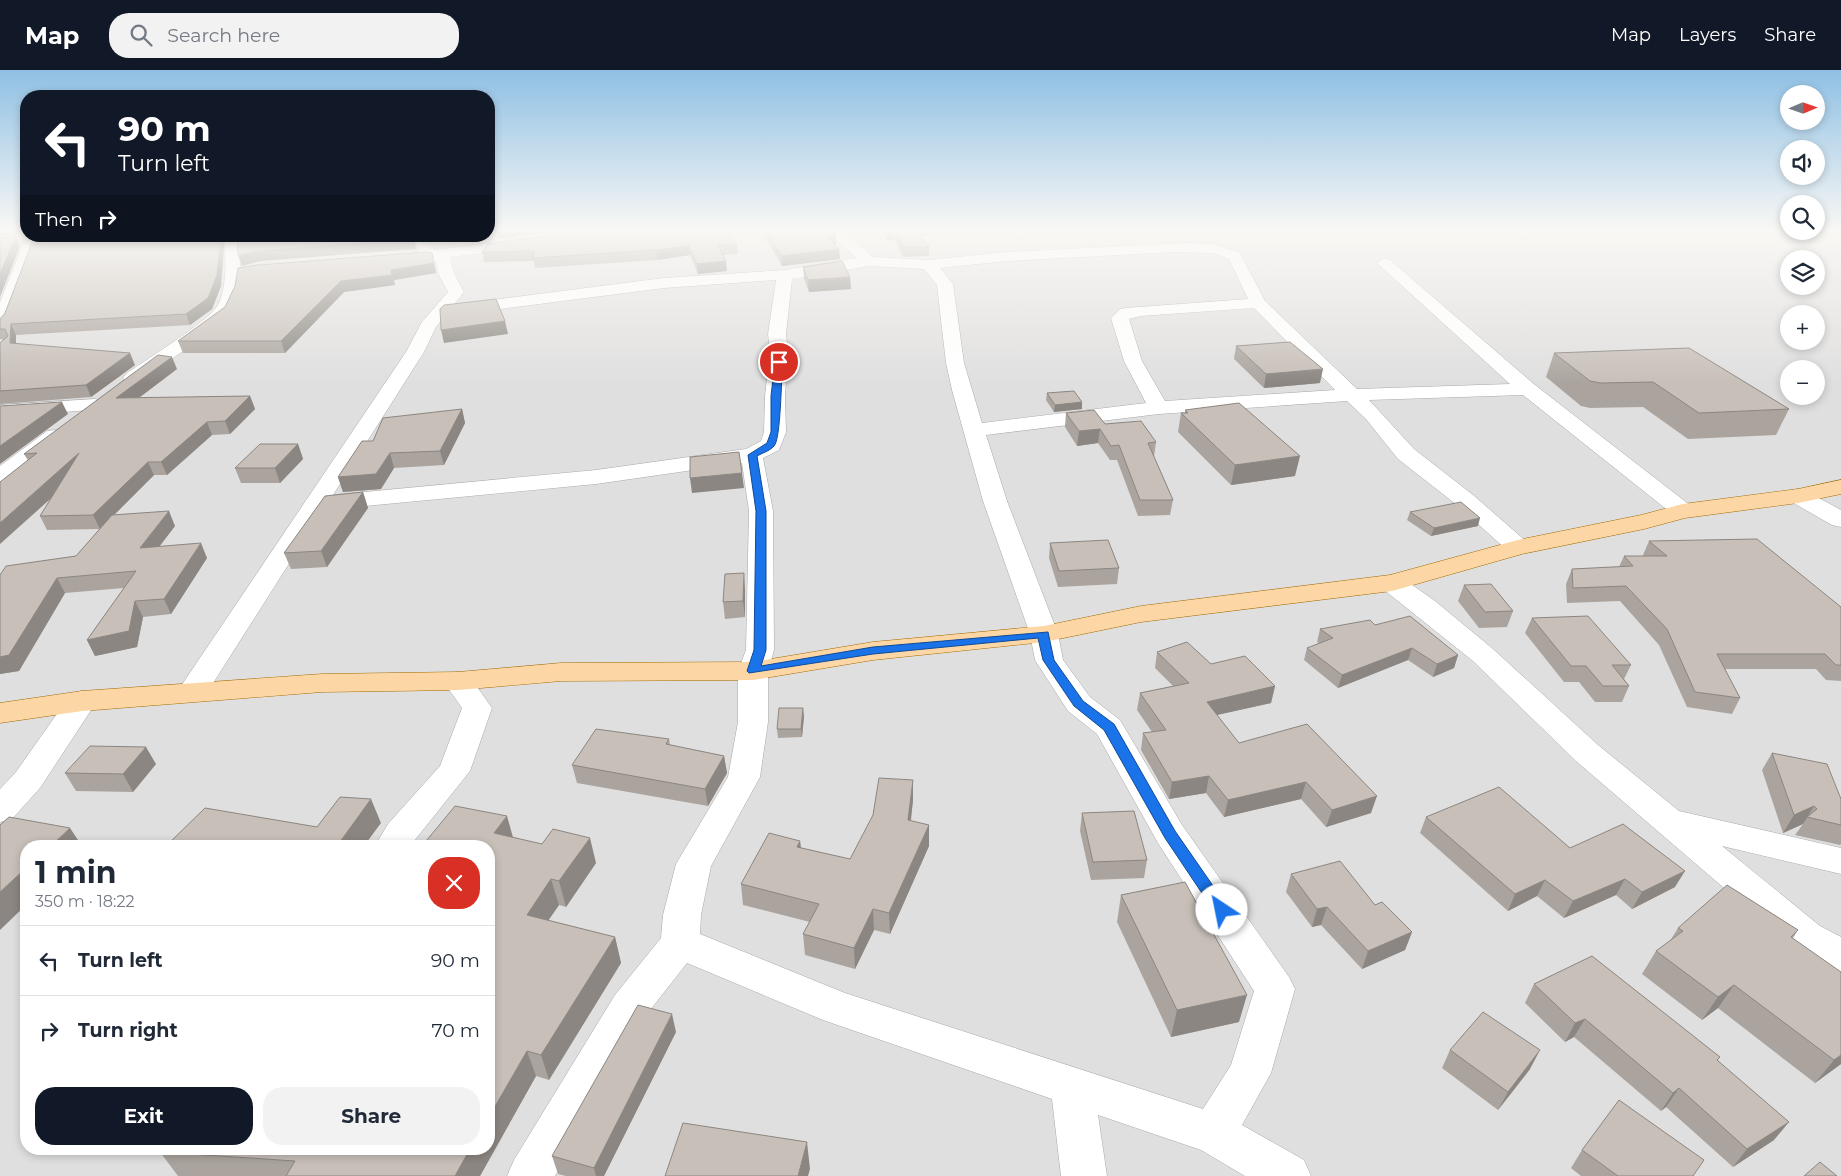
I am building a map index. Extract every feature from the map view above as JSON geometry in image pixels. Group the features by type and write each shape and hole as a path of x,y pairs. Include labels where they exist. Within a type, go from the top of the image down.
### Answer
{"main road":[{"path":"0,713 82,701 322,683 458,681 561,672 753,671 873,651 1044,634 1141,614 1392,583 1518,547 1644,522 1683,511 1798,496 1841,487"}],"street":[{"path":"0,324 16,281"},
{"path":"0,477 221,312 226,305 231,281"},
{"path":"192,692 415,352 428,326 456,292 450,281"},
{"path":"441,311 690,281"},
{"path":"316,504 596,477 752,455 770,445 775,432 775,396 779,351 777,334 784,281"},
{"path":"942,281 945,284 955,363 995,501 1044,634 1048,660 1079,704 1109,727 1170,834 1275,990 1250,1073 1213,1133"},
{"path":"1247,281 1258,303 1373,415 1406,454 1465,500 1518,547"},
{"path":"1405,281 1528,389 1683,511"},
{"path":"1159,408 1133,361 1120,318 1126,313 1141,311 1258,303"},
{"path":"974,430 1159,408 1351,395 1528,389"},
{"path":"0,411 108,396"},
{"path":"530,1176 629,1007 680,943 682,915 694,864 744,777 753,722 753,671 760,650 761,511 752,455"},
{"path":"1798,496 1841,520"},
{"path":"1392,583 1425,607 1476,649 1587,754 1670,821 1807,937 1841,956"},
{"path":"395,840 400,832 454,771 477,708 458,681"},
{"path":"0,810 28,780 82,701"},
{"path":"1670,821 1841,861"},
{"path":"680,943 836,1008 1213,1133 1288,1176"},
{"path":"1072,1085 1084,1176"}],"shaded area":[{"path":"0,281 1780,281 1780,295 1825,295 1825,281 1841,281 1841,1176 0,1176"}],"building":[{"path":"17,281 215,281 208,298 186,314 11,324 10,343 130,353 86,385 0,391 0,343 8,336 5,329 0,329 0,319 5,313"},
{"path":"236,281 344,281 341,281 281,341 178,341 225,307"},
{"path":"496,299 505,321 441,330 440,309 444,305"},
{"path":"1290,342 1323,369 1266,374 1236,346"},
{"path":"1689,348 1789,409 1699,413 1653,382 1600,383 1590,381 1554,353"},
{"path":"158,355 172,357 116,398 250,396 225,421 207,422 161,462 148,462 93,515 40,516 79,453 0,523 0,482 37,453 24,454"},
{"path":"1074,391 1082,402 1055,405 1047,393"},
{"path":"62,402 0,446 0,406"},
{"path":"1239,403 1300,456 1235,465 1181,413 1188,413 1185,410"},
{"path":"462,409 440,451 390,453 376,474 338,477 362,441 373,441 383,418"},
{"path":"1094,410 1105,424 1141,421 1156,442 1148,443 1173,500 1140,500 1119,445 1111,446 1100,429 1079,431 1066,413"},
{"path":"260,444 298,444 275,468 235,468"},
{"path":"739,452 742,473 690,478 690,457"},
{"path":"363,492 321,551 284,553 325,496"},
{"path":"1461,502 1480,518 1434,528 1410,512"},
{"path":"169,511 140,548 201,543 164,599 135,601 129,631 87,640 136,571 57,578 9,655 0,657 0,575 6,566 76,556 112,515"},
{"path":"1757,539 1841,607 1841,665 1836,665 1825,654 1717,654 1740,698 1695,692 1667,629 1626,586 1573,588 1572,569 1633,566 1624,556 1667,556 1649,541"},
{"path":"1108,540 1119,568 1059,571 1050,543"},
{"path":"744,573 743,601 723,602 725,574"},
{"path":"1491,584 1513,611 1485,612 1464,585"},
{"path":"1410,616 1458,655 1437,664 1412,648 1342,675 1307,648 1333,638 1320,629 1370,620 1375,625"},
{"path":"1588,616 1631,665 1612,665 1629,686 1603,686 1586,666 1571,666 1532,618"},
{"path":"1187,642 1211,664 1245,656 1275,686 1207,702 1239,743 1307,724 1377,796 1332,810 1306,782 1228,800 1209,776 1172,782 1143,733 1166,730 1140,693 1189,683 1157,652"},
{"path":"779,708 803,708 801,729 777,729"},
{"path":"596,729 669,739 666,744 724,756 705,789 572,765"},
{"path":"90,746 146,747 123,774 65,773"},
{"path":"1772,753 1827,764 1841,799 1841,825 1807,817 1817,809 1814,806 1794,815"},
{"path":"879,778 913,780 908,820 929,825 889,913 873,909 854,948 803,934 819,904 741,884 769,833 800,841 797,847 850,859 873,815"},
{"path":"1499,787 1570,848 1623,824 1685,871 1642,892 1625,879 1573,901 1545,880 1515,894 1426,817"},
{"path":"340,797 371,799 341,840 172,840 205,808 317,827"},
{"path":"455,806 507,816 494,833 542,844 553,829 590,838 559,881 551,879 527,915 615,937 541,1055 527,1051 495,1107 495,840 427,840"},
{"path":"1134,811 1147,860 1093,862 1082,813"},
{"path":"9,817 70,828 57,840 20,840 20,874 0,892 0,825"},
{"path":"1340,861 1375,905 1382,902 1412,932 1368,951 1327,907 1317,909 1291,874"},
{"path":"1185,882 1247,995 1177,1010 1121,895"},
{"path":"1727,885 1798,930 1791,937 1841,972 1841,1055 1834,1060 1734,985 1718,997 1656,951 1683,931 1678,928"},
{"path":"1592,956 1720,1057 1717,1060 1789,1122 1747,1149 1679,1088 1673,1093 1585,1019 1575,1023 1534,984"},
{"path":"638,1005 672,1014 594,1168 552,1156"},
{"path":"1483,1012 1540,1050 1508,1092 1450,1050"},
{"path":"1619,1100 1704,1160 1693,1176 1618,1176 1582,1150"},
{"path":"683,1123 807,1142 798,1176 665,1176"},
{"path":"205,1155 467,1155 455,1176 286,1176 295,1161"},
{"path":"1820,1162 1837,1176 1804,1176"}],"route":[{"path":"779,362 775,396 777,412 775,432 770,445 752,455 761,511 760,650 753,671 873,651 1044,634 1048,660 1069,687 1079,704 1109,727 1170,834 1222,910"}]}
